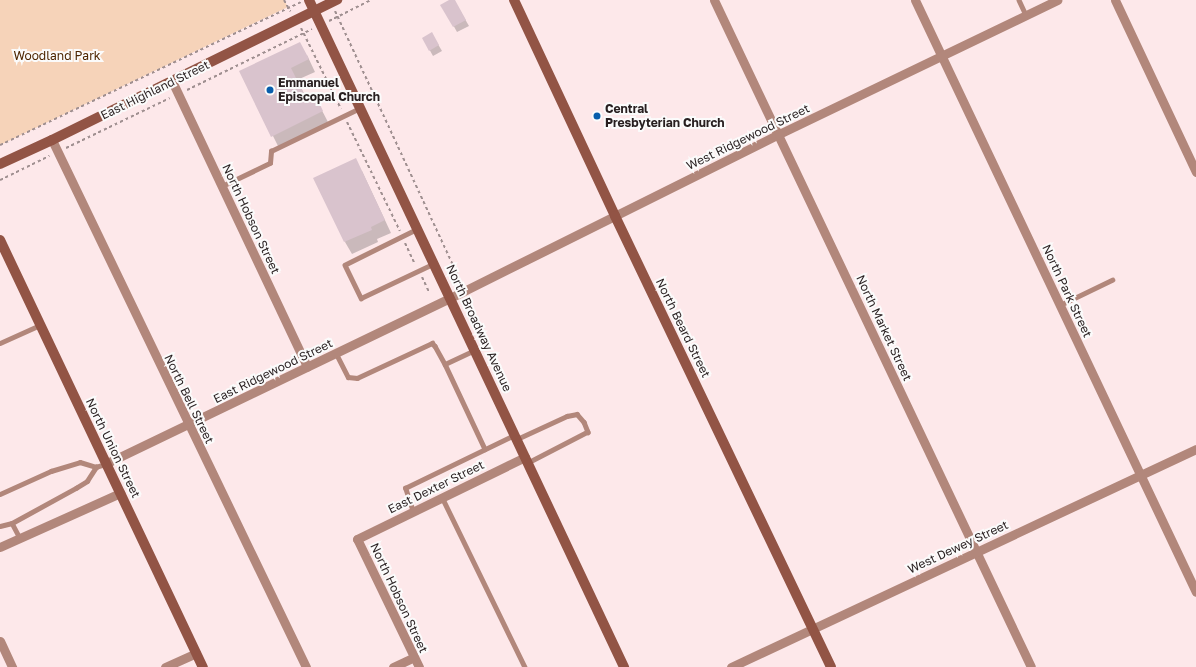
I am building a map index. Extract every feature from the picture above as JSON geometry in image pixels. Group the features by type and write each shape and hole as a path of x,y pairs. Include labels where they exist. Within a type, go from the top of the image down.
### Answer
{"street":[{"name":"North Broadway Avenue","path":"309,0 624,667"},
{"name":"North Beard Street","path":"514,0 615,216 831,667"},
{"name":"North Market Street","path":"714,0 1031,667"},
{"name":"North Park Street","path":"915,0 1196,592"},
{"name":"West Ridgewood Street","path":"450,298 779,134 1058,0"},
{"path":"1115,0 1196,172"},
{"name":"East Highland Street","path":"0,164 335,1"},
{"name":"North Hobson Street","path":"172,81 307,367"},
{"name":"North Bell Street","path":"52,140 188,425 306,667"},
{"name":"North Union Street","path":"0,240 40,325 101,465 120,493 203,667"},
{"name":"East Ridgewood Street","path":"101,465 188,425 450,298"},
{"name":"West Dewey Street","path":"731,667 1196,448"},
{"name":"East Dexter Street","path":"358,538 442,497 526,460"},
{"path":"0,547 120,493"},
{"name":"North Hobson Street","path":"358,538 419,667"},
{"path":"0,641 12,667"},
{"path":"165,667 196,653"},
{"path":"392,667 414,657"}],"lane":[{"path":"1019,0 1026,15"},
{"path":"222,186 270,163 271,151 360,108"},
{"path":"418,229 344,265 361,298 434,263"},
{"path":"1060,305 1112,280"},
{"path":"0,343 40,325"},
{"path":"336,353 348,377 357,378 432,344 435,346 445,364 485,449"},
{"path":"445,364 474,350"},
{"path":"412,512 405,488 485,449 568,416 577,414 584,422 588,432 526,460"},
{"path":"0,494 51,471 80,462 101,465"},
{"path":"0,526 12,523 76,488 87,481 101,465"},
{"path":"442,497 525,667"},
{"path":"12,523 20,538"}],"path":[{"path":"284,0 304,33 429,292"},
{"name":"East Highland Street","path":"0,145 288,7 306,0"},
{"name":"East Highland Street","path":"0,180 371,0"},
{"path":"335,1 337,17 458,278"}],"green space":[{"name":"Woodland Park","path":"0,0 284,0 288,7 0,145"}],"building":[{"path":"449,0 455,0 466,20 453,27 440,5"},
{"path":"432,32 439,45 429,51 422,38"},
{"name":"Emmanuel Episcopal Church","path":"300,42 309,59 291,68 306,98 315,94 323,111 271,137 239,71"},
{"path":"356,158 385,220 371,227 372,230 344,242 313,178"}],"place":[{"name":"Emmanuel Episcopal Church","path":"270,90"},
{"name":"Central Presbyterian Church","path":"597,116"}]}
